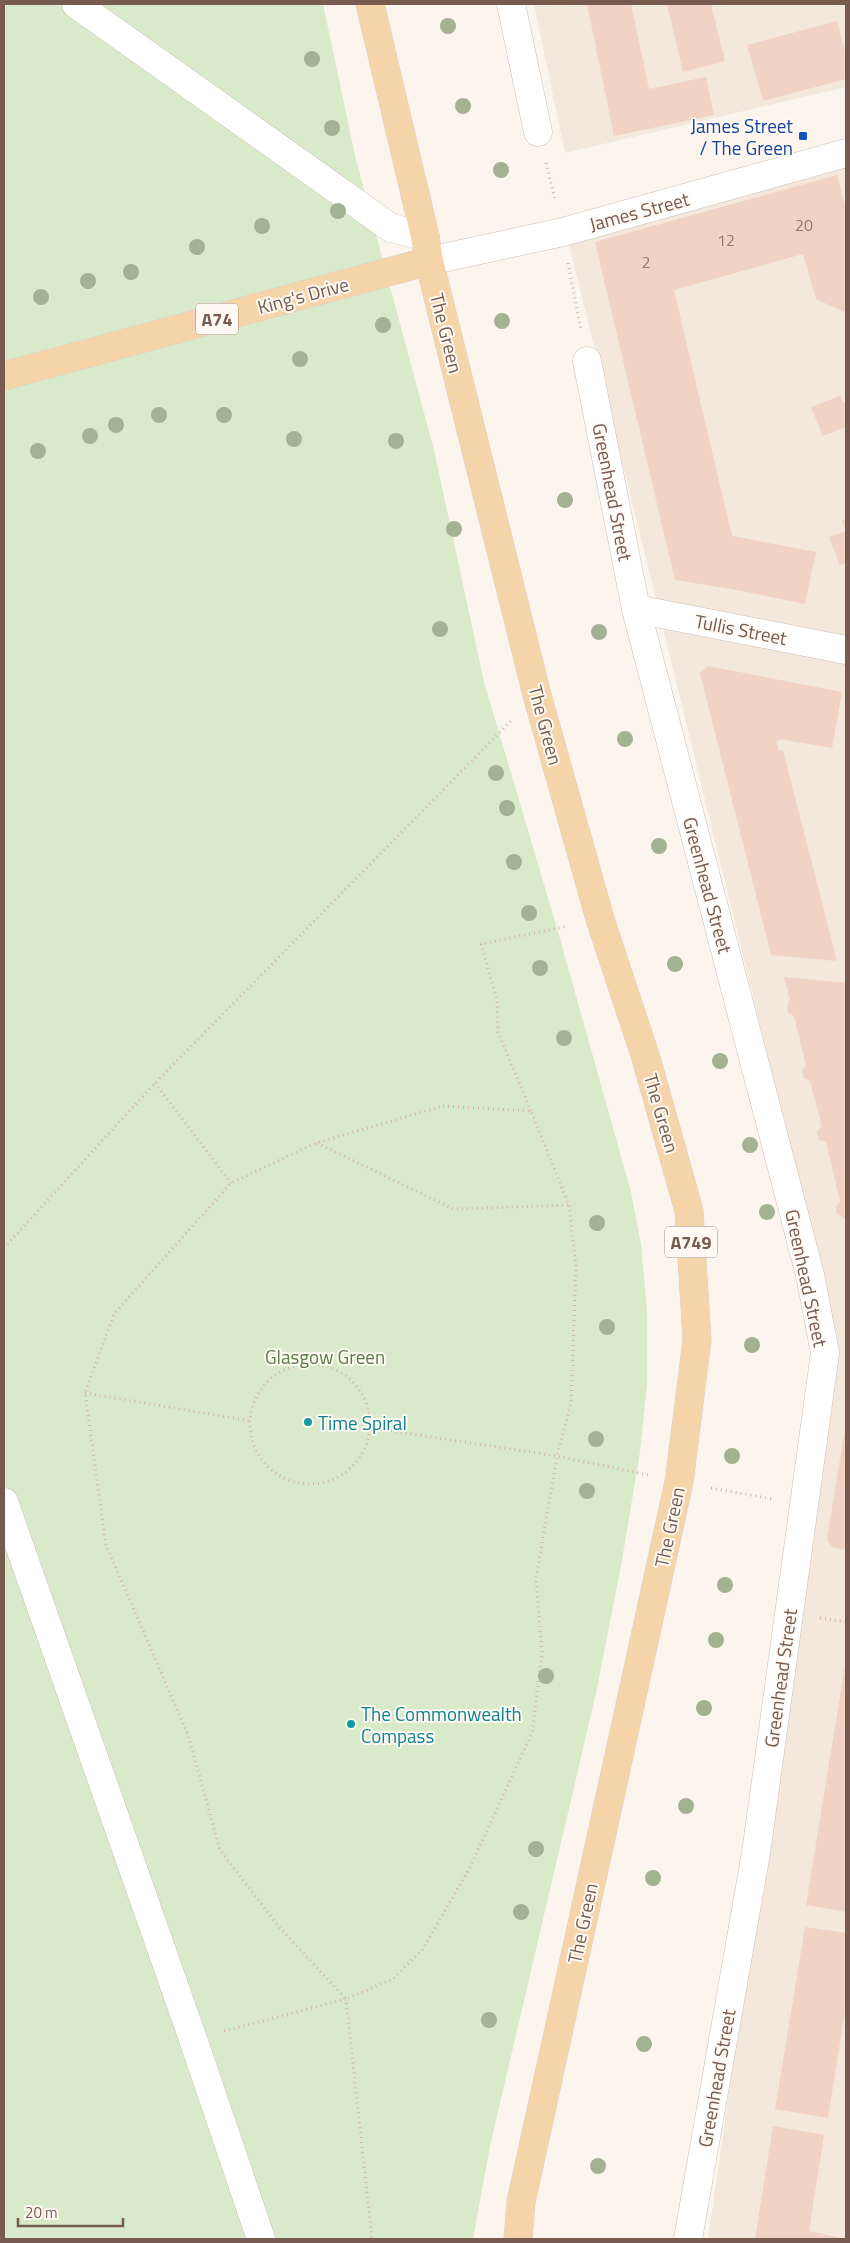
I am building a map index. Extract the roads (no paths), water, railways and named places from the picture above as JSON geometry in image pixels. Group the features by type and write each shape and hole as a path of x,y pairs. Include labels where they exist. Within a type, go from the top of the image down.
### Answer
{"main road":[{"name":"The Green","path":"370,4 427,249 537,695 600,919 646,1058 689,1210 697,1340 679,1482 521,2202 518,2239"},
{"name":"King's Drive","path":"4,376 427,249"}],"street":[{"path":"76,4 391,228 427,249"},
{"path":"512,4 538,132"},
{"name":"James Street","path":"427,249 563,232 846,154"},
{"name":"Greenhead Street","path":"587,360 636,608 810,1275 825,1353 756,1852 688,2239"},
{"name":"Tullis Street","path":"636,608 846,650"},
{"path":"4,1502 193,2039 261,2239"}],"place":[{"name":"James Street / The Green","path":"803,136"},
{"name":"Time Spiral","path":"308,1422"},
{"name":"The Commonwealth Compass","path":"351,1724"}],"park label":[{"name":"Glasgow Green","path":"325,1356"}]}
